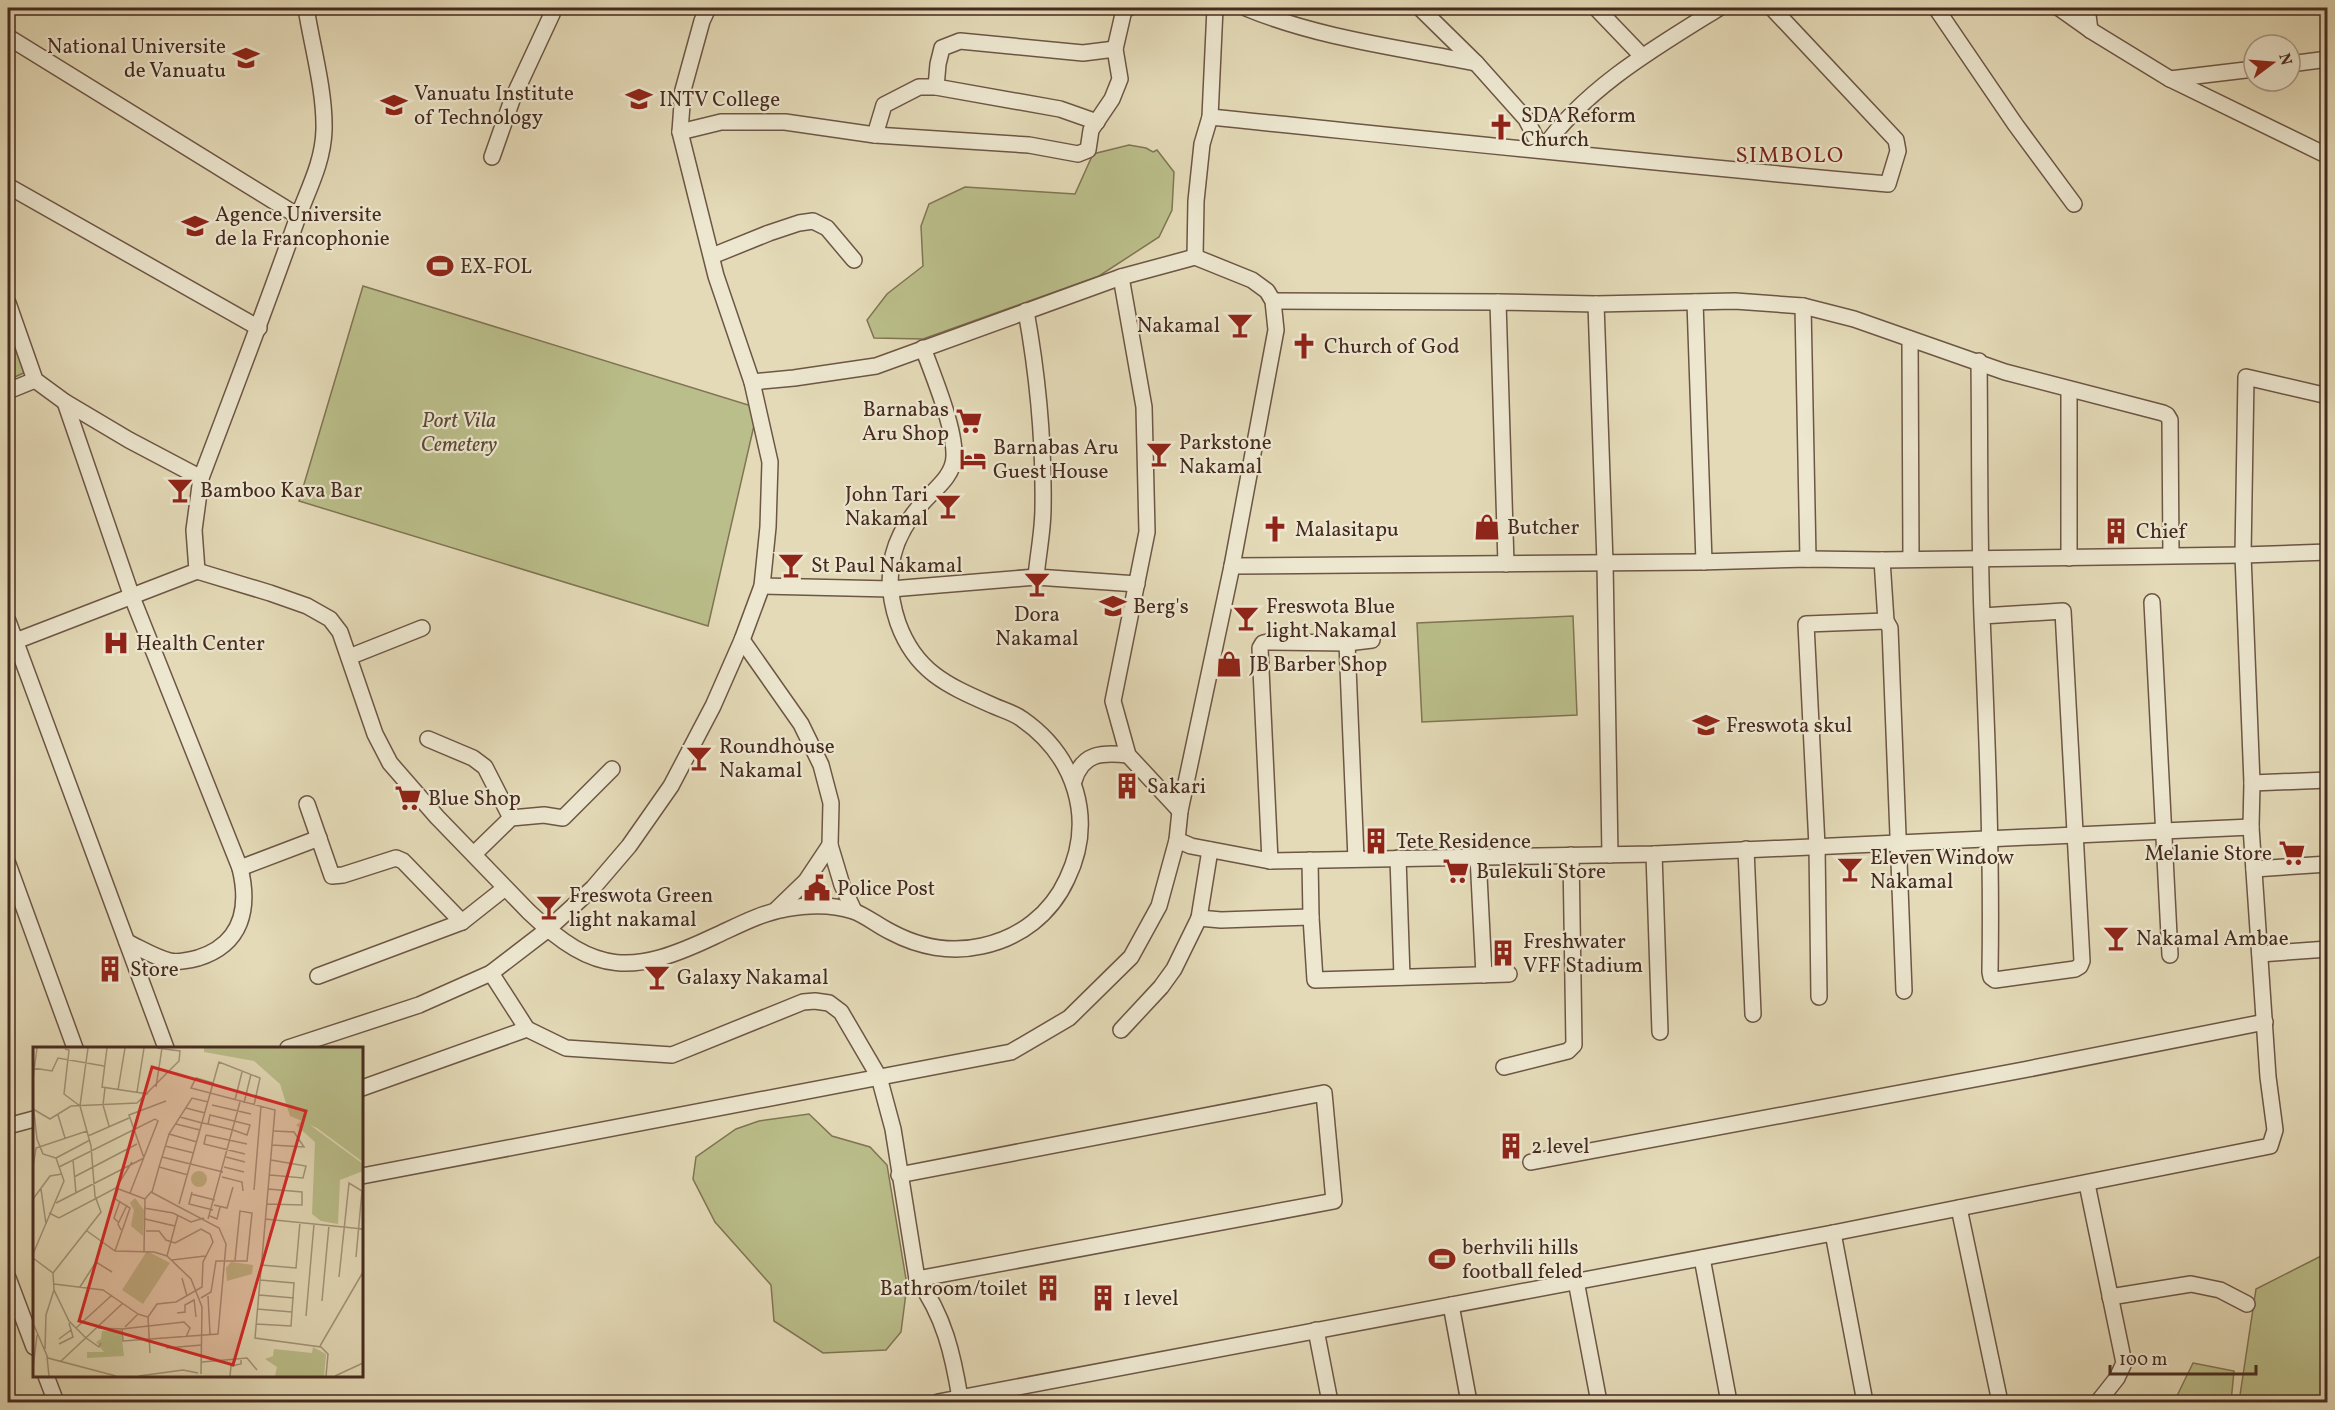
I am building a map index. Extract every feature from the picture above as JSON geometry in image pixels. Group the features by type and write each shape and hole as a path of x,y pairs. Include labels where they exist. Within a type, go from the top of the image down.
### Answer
{"street":[{"path":"197,571 194,530 201,478 259,328 298,216 316,174 324,129 322,100 306,8"},
{"path":"492,157 512,100 552,14 550,8"},
{"path":"291,1047 419,1005 491,973 547,930 593,888 622,854 671,786 713,706 742,640 762,586 768,527 770,462 752,382 716,276 680,132 683,90 702,21 708,8"},
{"path":"680,132 721,122 785,122 875,135 1029,145 1078,154 1088,150 1091,130 1112,99 1120,79 1115,49 1124,10 1129,8"},
{"path":"1196,257 1196,201 1202,144 1210,117 1215,8"},
{"path":"1246,8 1279,21 1312,29 1476,63"},
{"path":"1420,8 1476,63 1526,120 1542,150"},
{"path":"1596,8 1642,56"},
{"path":"1542,150 1560,124 1642,56 1719,8"},
{"path":"1210,117 1542,150 1624,161 1888,184 1898,151 1896,140 1772,8"},
{"path":"1936,8 2073,204"},
{"path":"2059,8 2090,30 2170,79 2328,156"},
{"path":"2087,8 2090,30"},
{"path":"8,36 298,216"},
{"path":"936,87 942,48 960,41 1083,53 1115,49"},
{"path":"2302,62 2328,59"},
{"path":"2170,79 2242,70"},
{"path":"875,135 884,105 919,87 936,87 1059,109 1097,122"},
{"path":"8,186 259,328"},
{"path":"712,256 769,233 813,221 826,228 854,260"},
{"path":"363,1176 1011,1052 1069,1018 1131,957 1158,906 1177,840 1180,811 1232,566 1276,330 1273,301 1267,291 1252,280 1196,257 1121,277 876,366 752,382"},
{"path":"1121,277 1144,407 1147,532 1113,701 1128,755 1180,811"},
{"path":"1273,301 1596,304 1735,301 1803,306 1854,319 2005,372 2168,415 2170,420 2171,555"},
{"path":"1498,302 1506,564"},
{"path":"1695,302 1704,562"},
{"path":"8,303 35,380 65,402 129,441 201,478"},
{"path":"1596,304 1605,563 1610,855"},
{"path":"1803,306 1808,559"},
{"path":"1026,311 1035,359 1042,433 1043,511 1036,577"},
{"path":"1910,339 1911,559"},
{"path":"923,348 937,386 955,455 948,474 905,523 897,539 891,560 891,589 893,605 903,636 936,678 956,690 1019,717 1046,740 1074,781"},
{"path":"1979,361 1982,616 1990,838 1990,972 1991,977 1995,980 2075,969 2082,961 2063,611 1982,616"},
{"path":"938,1402 1833,1233 2270,1146 2275,1130 2268,1077 2251,827 2252,783 2243,555 2246,377 2328,396"},
{"path":"8,391 35,380"},
{"path":"2069,390 2069,558"},
{"path":"65,402 132,597 240,868 245,890 243,911 237,928 226,943 209,954 191,960 170,961 127,942"},
{"path":"1232,566 2069,558 2328,552"},
{"path":"1882,560 1886,621 1890,628 1904,991"},
{"path":"11,643 197,571 270,593 321,612 336,625 375,734 390,763 437,816 547,930 602,961 628,963 661,958 775,911 824,906 854,911 902,938 939,948 968,949 990,945 1024,930 1047,910 1059,894 1076,856 1080,819 1074,781 1077,769 1092,757 1103,754 1128,755"},
{"path":"762,586 891,589 1036,577 1137,584"},
{"path":"2152,602 2170,955"},
{"path":"8,621 11,643 166,1047"},
{"path":"1819,997 1817,846 1806,624 1886,621"},
{"path":"349,657 422,628"},
{"path":"742,640 801,724 821,765 831,803 830,845 845,895 854,911"},
{"path":"1270,861 1260,648 1263,643 1268,642 1347,643 1372,640"},
{"path":"1347,643 1356,859"},
{"path":"428,739 473,758 485,767 511,818"},
{"path":"474,854 511,818 544,815 563,818 612,769"},
{"path":"2252,783 2328,780"},
{"path":"307,804 332,876 343,875 396,858 403,861 462,922"},
{"path":"1177,840 1210,850 1270,861 1654,854 2076,833 2251,827"},
{"path":"240,868 319,838"},
{"path":"775,911 806,881 830,845"},
{"path":"1746,849 1753,1014"},
{"path":"1121,1030 1161,987 1174,969 1199,918 1210,850"},
{"path":"1654,854 1660,1032"},
{"path":"1504,1067 1568,1051 1574,1045 1571,855"},
{"path":"1478,856 1484,975"},
{"path":"1398,858 1402,977"},
{"path":"1310,860 1315,980 1509,974"},
{"path":"8,864 75,1047"},
{"path":"2254,869 2328,864"},
{"path":"318,976 462,922 505,888"},
{"path":"1199,918 1221,920 1311,917"},
{"path":"2260,954 2328,949"},
{"path":"491,973 527,1029 566,1048 672,1055 803,1002 815,1000 829,1003 841,1012 879,1077 893,1129 917,1279 931,1297 951,1349 960,1398"},
{"path":"1531,1162 2023,1070 2265,1022"},
{"path":"363,1088 527,1029"},
{"path":"899,1175 1324,1093 1334,1201 917,1279"},
{"path":"8,1126 33,1119"},
{"path":"2087,1184 2124,1363 2117,1378 2098,1402"},
{"path":"1959,1208 2000,1402"},
{"path":"1833,1233 1864,1402"},
{"path":"1702,1258 1729,1402"},
{"path":"8,1278 33,1344"},
{"path":"1576,1281 1599,1402"},
{"path":"2110,1297 2191,1284 2220,1290 2247,1304"},
{"path":"1451,1305 1469,1402"},
{"path":"1316,1330 1330,1402"},
{"path":"46,1377 56,1402"}],"green space":[{"path":"1129,145 1146,148 1153,152 1157,150 1174,172 1172,210 1159,237 1099,276 923,339 874,338 867,320 887,294 923,266 921,226 929,204 965,187 1075,194 1093,154"},
{"name":"Port Vila Cemetery","path":"363,286 758,408 708,626 299,501"},
{"path":"8,315 28,371 8,380"},
{"path":"1573,616 1577,715 1422,722 1417,623"},
{"path":"809,1114 832,1136 870,1147 887,1165 907,1285 901,1332 886,1350 823,1353 774,1321 771,1285 715,1222 693,1179 696,1157 736,1129 759,1121"},
{"name":"berhvili hills football feled","path":"1446,1249 1451,1267 1438,1270 1434,1252"},
{"path":"2327,1253 2327,1402 2239,1402 2256,1289"},
{"path":"2193,1363 2234,1371 2231,1402 2174,1402"}],"place":[{"name":"National Universite de Vanuatu","path":"246,58"},
{"name":"INTV College","path":"639,99"},
{"name":"Vanuatu Institute of Technology","path":"394,105"},
{"name":"SDA Reform Church","path":"1501,127"},
{"name":"Agence Universite de la Francophonie","path":"195,226"},
{"name":"EX-FOL","path":"440,266"},
{"name":"Nakamal","path":"1240,325"},
{"name":"Church of God","path":"1304,346"},
{"name":"Barnabas Aru Shop","path":"969,421"},
{"name":"Parkstone Nakamal","path":"1159,454"},
{"name":"Barnabas Aru Guest House","path":"973,459"},
{"name":"Bamboo Kava Bar","path":"180,490"},
{"name":"John Tari Nakamal","path":"948,506"},
{"name":"Butcher","path":"1487,527"},
{"name":"Malasitapu","path":"1275,529"},
{"name":"Chief","path":"2116,531"},
{"name":"St Paul Nakamal","path":"791,565"},
{"name":"Dora Nakamal","path":"1037,584"},
{"name":"Berg's","path":"1113,606"},
{"name":"Freswota Blue light Nakamal","path":"1246,618"},
{"name":"Health Center","path":"116,643"},
{"name":"JB Barber Shop","path":"1229,664"},
{"name":"Freswota skul","path":"1706,725"},
{"name":"Roundhouse Nakamal","path":"699,758"},
{"name":"Sakari","path":"1127,786"},
{"name":"Blue Shop","path":"408,798"},
{"name":"Tete Residence","path":"1376,841"},
{"name":"Melanie Store","path":"2292,853"},
{"name":"Eleven Window Nakamal","path":"1850,869"},
{"name":"Bulekuli Store","path":"1456,871"},
{"name":"Police Post","path":"817,888"},
{"name":"Freswota Green light nakamal","path":"549,907"},
{"name":"Nakamal Ambae","path":"2116,938"},
{"name":"Freshwater VFF Stadium","path":"1503,953"},
{"name":"Store","path":"110,969"},
{"name":"Galaxy Nakamal","path":"657,977"},
{"name":"2 level","path":"1511,1146"},
{"name":"berhvili hills football feled","path":"1442,1259"},
{"name":"Bathroom/toilet","path":"1048,1288"},
{"name":"1 level","path":"1103,1298"}],"district":[{"name":"SIMBOLO","path":"1790,154"}]}
